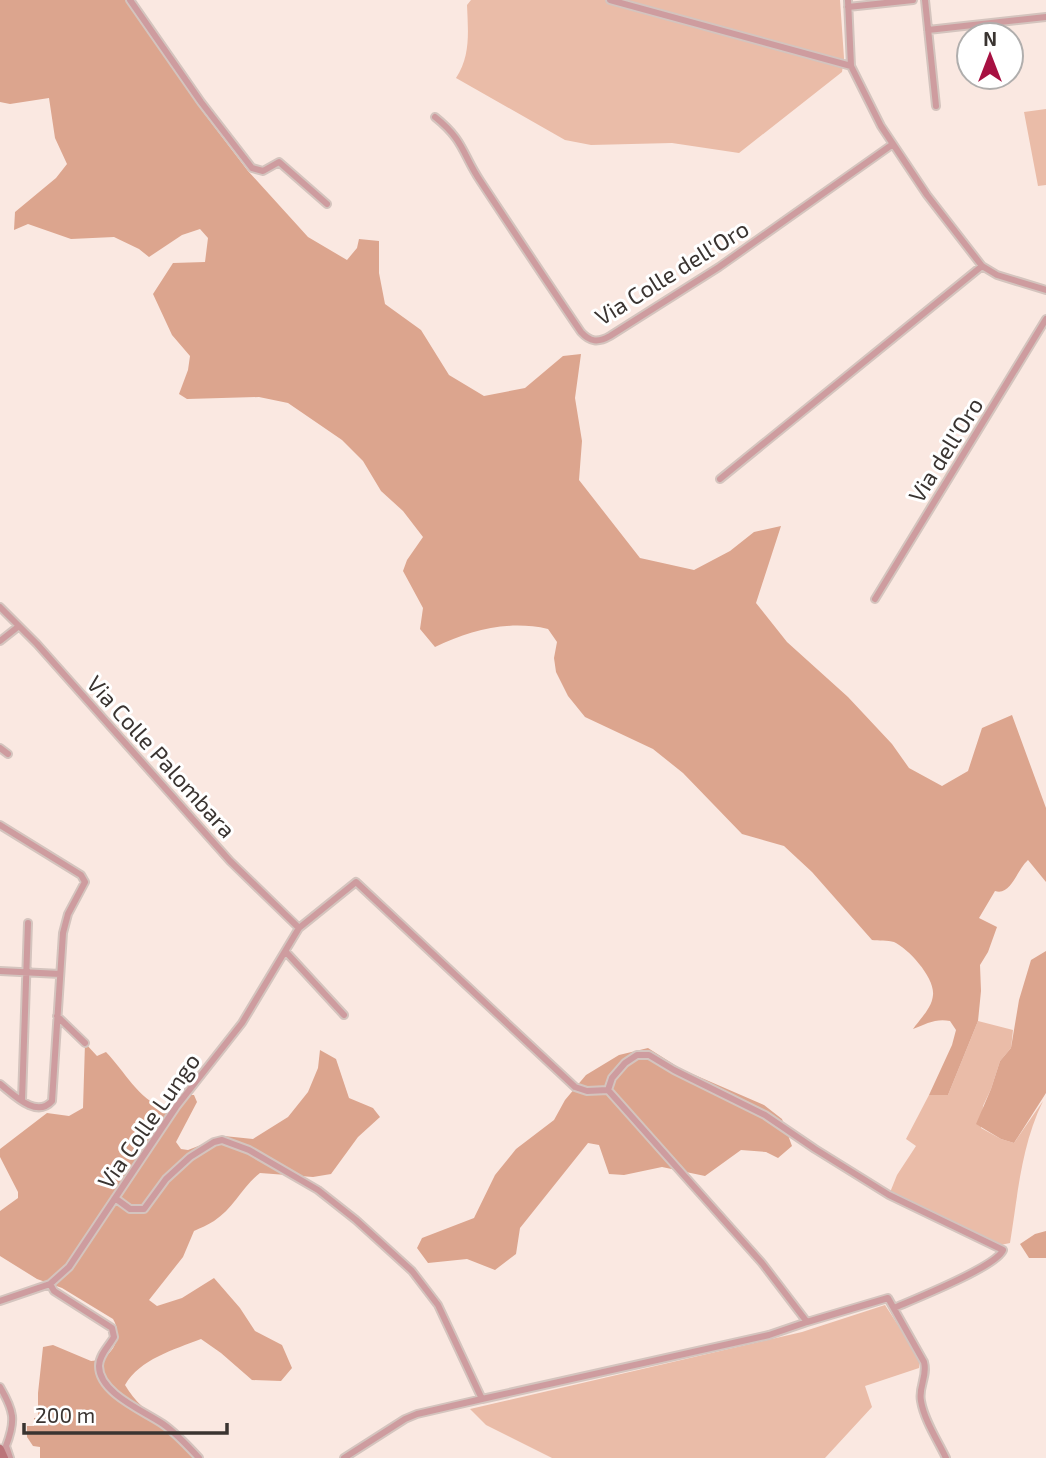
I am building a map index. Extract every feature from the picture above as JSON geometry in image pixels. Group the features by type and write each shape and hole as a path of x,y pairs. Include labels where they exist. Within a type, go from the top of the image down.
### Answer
{"main road":[{"path":"0,1449 4,1458"}],"street":[{"path":"130,0 201,102 252,168 263,171 279,162 327,204"},
{"path":"610,0 851,66"},
{"path":"913,0 848,4 851,66 893,145 927,195 982,266 997,275 1046,290"},
{"path":"925,0 936,106"},
{"path":"929,30 1046,17"},
{"name":"Via Colle dell'Oro","path":"435,117 455,135 476,175 580,332 593,341 603,340 719,267 893,145"},
{"path":"720,479 982,266"},
{"name":"Via dell'Oro","path":"875,600 1046,319"},
{"name":"Via Colle Palombara","path":"0,607 128,745 230,861 299,928"},
{"path":"0,640 19,626"},
{"path":"0,748 8,754"},
{"path":"0,825 85,880 66,922 52,1101 46,1106 38,1107 22,1100 0,1084"},
{"path":"299,928 356,882 575,1087 587,1091 608,1090"},
{"path":"22,1100 28,923"},
{"name":"Via Colle Lungo","path":"0,1301 50,1284 69,1267 176,1107 242,1023 299,928"},
{"path":"286,951 344,1015"},
{"path":"0,971 60,974"},
{"path":"57,1016 85,1043"},
{"path":"608,1090 612,1078 625,1063 637,1055 649,1055 765,1115 889,1195 1003,1251 1000,1256 974,1272 894,1308"},
{"path":"608,1090 762,1263 807,1322"},
{"path":"115,1198 130,1209 144,1209 166,1179 195,1153 218,1141 232,1142 256,1154 335,1202 423,1282 438,1305 482,1399"},
{"path":"50,1284 54,1292 112,1328 114,1337 102,1354 99,1366 101,1375 111,1390 139,1412 163,1424 200,1458"},
{"path":"344,1458 417,1414 769,1335 888,1298 924,1362 926,1369 920,1392 921,1403 946,1458"},
{"path":"0,1387 13,1417 13,1428 6,1446 10,1458"}],"shaded area":[{"path":"0,0 134,0 203,112 248,171 308,237 347,260 357,248 359,239 379,241 379,273 385,304 421,330 449,375 484,396 525,388 563,356 581,354 575,398 582,441 579,480 640,558 694,570 730,551 754,532 781,526 756,603 787,642 848,697 892,744 909,768 942,786 968,771 982,728 1012,715 1046,808 1046,882 1028,860 1005,890 995,891 979,918 997,927 980,965 978,1021 948,1095 929,1095 956,1030 950,1021 945,1020 913,1029 930,1004 933,988 920,965 907,951 894,942 872,940 812,872 784,846 742,834 683,773 653,749 585,717 568,696 556,672 554,658 557,642 548,629 533,626 490,628 435,647 420,629 423,608 403,571 407,560 423,537 403,511 381,491 363,461 342,440 288,403 259,397 187,399 179,394 190,356 172,335 153,294 173,263 205,262 208,238 200,229 182,235 149,257 114,237 71,239 28,224 14,230 15,212 56,178 67,164 55,138 49,98 10,104 0,102"},
{"path":"471,0 840,0 844,58 842,72 739,153 672,143 591,145 565,140 456,78 466,52 467,5"},
{"path":"1046,109 1046,185 1038,186 1024,112"},
{"path":"1046,951 1046,1093 1014,1143 1001,1139 976,1124 1000,1061 1011,1048 1019,1000 1031,960"},
{"path":"978,1021 1013,1030 1011,1048 1000,1061 983,1106 981,1128 1014,1143 1043,1101 1025,1153 1010,1243 996,1246 889,1195 897,1175 916,1146 906,1139 929,1095 948,1095"},
{"path":"85,1043 97,1056 106,1052 139,1091 164,1109 181,1095 194,1095 197,1102 176,1142 181,1149 188,1150 224,1136 253,1139 288,1117 308,1092 318,1068 320,1050 336,1059 349,1098 373,1108 380,1117 358,1137 331,1174 313,1177 260,1173 221,1216 194,1231 183,1257 149,1300 157,1306 182,1298 214,1278 240,1308 255,1331 282,1345 292,1368 281,1381 252,1380 201,1339 158,1356 139,1368 125,1385 129,1391 199,1458 40,1458 40,1447 33,1446 27,1437 27,1426 34,1426 34,1418 38,1418 43,1347 53,1345 91,1361 105,1357 116,1340 113,1319 62,1288 37,1279 0,1256 0,1211 18,1198 18,1192 0,1157 0,1149 47,1113 69,1116 83,1108"},
{"path":"648,1048 681,1069 764,1105 782,1119 792,1146 778,1158 766,1152 741,1150 705,1176 662,1167 624,1175 609,1174 599,1145 588,1143 520,1228 516,1254 495,1270 467,1259 428,1263 417,1248 422,1238 474,1218 495,1175 516,1149 554,1120 565,1100 586,1075 619,1055"},
{"path":"1046,1231 1046,1258 1029,1258 1020,1244 1035,1234"},
{"path":"885,1305 920,1359 919,1368 865,1386 872,1407 825,1458 552,1458 486,1425 470,1409 802,1332"}]}
